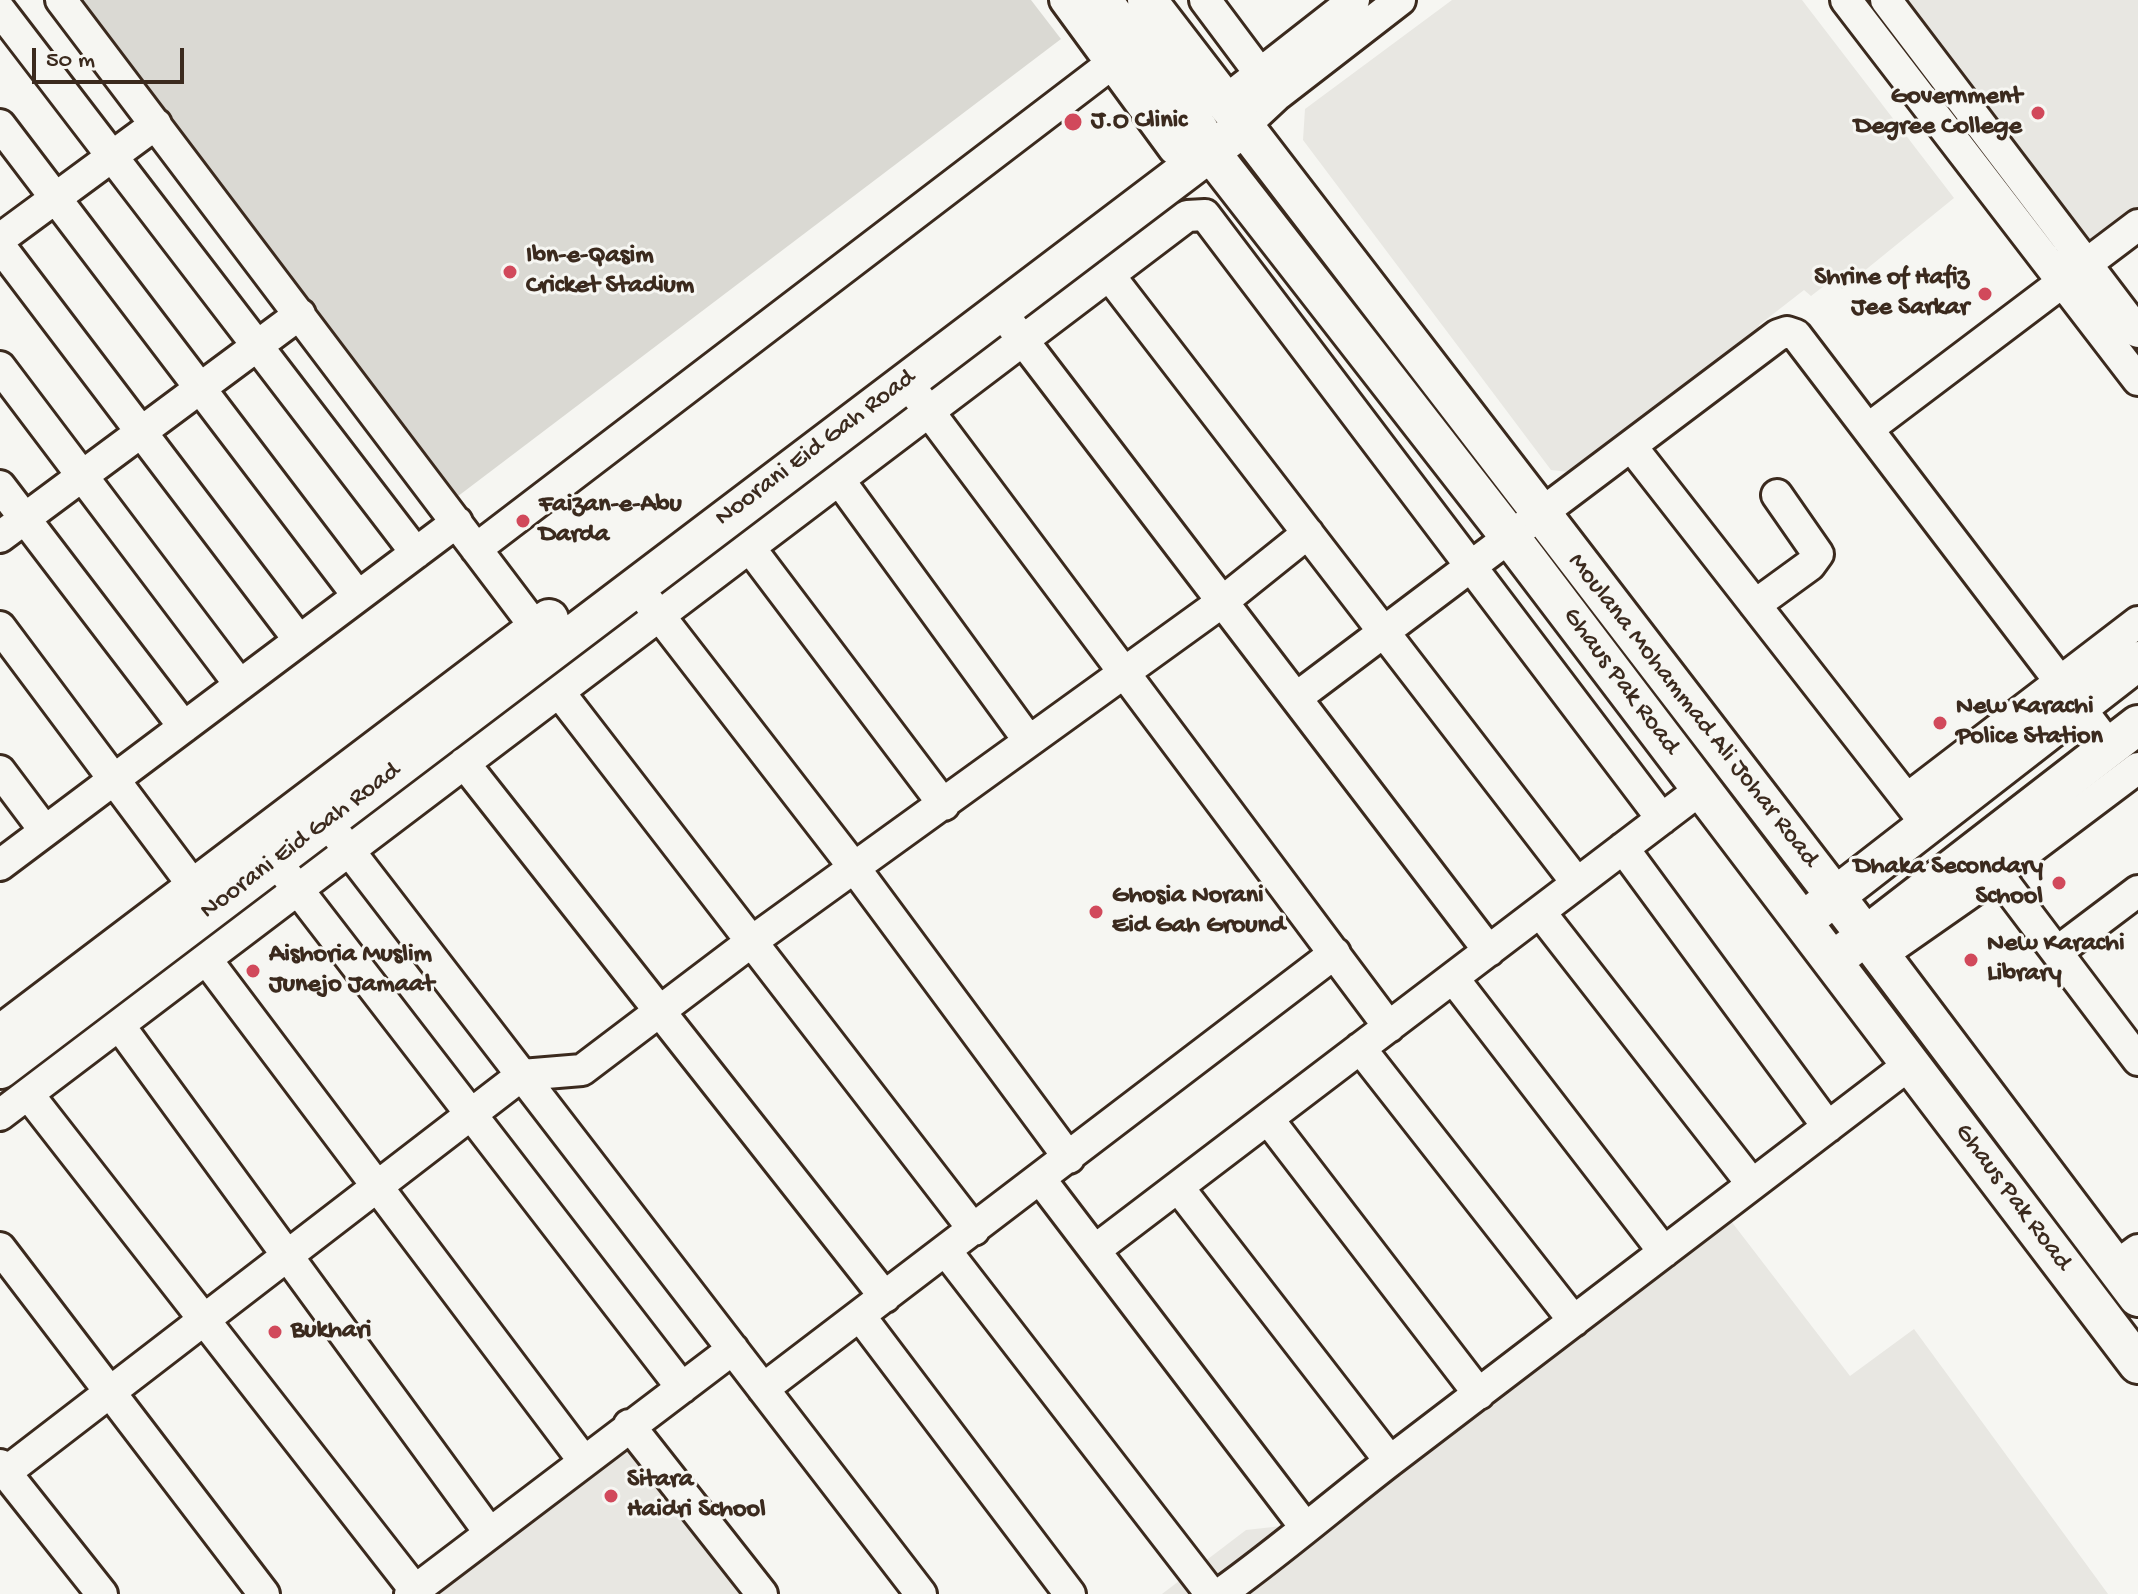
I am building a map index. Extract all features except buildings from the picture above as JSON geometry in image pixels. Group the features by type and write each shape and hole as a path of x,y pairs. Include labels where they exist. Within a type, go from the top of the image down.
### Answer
{"main road":[{"name":"Ghaus Pak Road","path":"1102,0 1124,54 1510,537 2138,1364"},
{"name":"Moulana Mohammad Ali Johar Road","path":"1147,0 1873,945 2127,1259 2138,1297"},
{"name":"Noorani Eid Gah Road","path":"0,1035 536,628 1235,113"},
{"name":"Noorani Eid Gah Road","path":"0,1069 287,875 338,836 636,585 1000,310 1195,144"},
{"path":"1802,922 1835,896 1917,812 2070,694 2138,661"},
{"path":"1832,962 1873,945 1988,861 2128,747"}],"street":[{"path":"61,0 536,628"},
{"path":"476,549 1124,54 1065,0"},
{"path":"1205,0 1268,86"},
{"name":"Noorani Eid Gah Road","path":"1235,113 1268,86 1400,0"},
{"path":"1846,0 2075,273 2138,332"},
{"path":"1886,0 2075,273 2138,380"},
{"name":"Noorani Eid Gah Road","path":"1268,86 1343,4"},
{"path":"0,10 416,553"},
{"path":"0,239 156,124"},
{"path":"0,125 358,596"},
{"path":"921,1594 338,836 464,763 1187,216 1205,215 1473,564 1662,819"},
{"path":"1868,429 2138,225"},
{"path":"0,246 299,640"},
{"path":"1109,275 1577,883"},
{"path":"1000,310 1489,951"},
{"path":"0,537 300,314"},
{"path":"1296,698 1778,335 1787,332 1796,335 2070,694 2128,747"},
{"path":"0,367 240,685"},
{"path":"907,381 1389,1027"},
{"path":"1631,446 1917,812"},
{"path":"840,481 1029,741"},
{"path":"0,486 184,727"},
{"path":"1755,605 1810,565 1818,554 1777,495"},
{"path":"0,865 457,522"},
{"path":"1,1467 10,1469 522,1075 582,1070 751,942 856,870 1222,602 1308,533"},
{"path":"750,548 944,805"},
{"path":"636,585 856,870 1069,1158"},
{"path":"2070,694 2138,622"},
{"path":"0,627 195,888"},
{"path":"559,692 974,1230"},
{"path":"464,763 885,1297"},
{"path":"0,771 45,831"},
{"path":"1095,1250 1701,789"},
{"path":"1623,848 1828,1127"},
{"path":"1988,861 2057,952 2132,1041"},
{"path":"0,1115 206,959 287,875 469,1116 682,1388"},
{"path":"2057,952 2138,891"},
{"path":"1540,912 1752,1184"},
{"path":"763,1389 1335,953"},
{"path":"206,959 583,1460"},
{"path":"1453,978 1664,1252"},
{"path":"119,1025 489,1532"},
{"path":"1360,1048 1574,1321"},
{"path":"1220,1594 1282,1550 1305,1527 1390,1461 1910,1064"},
{"path":"28,1094 412,1592 733,1349"},
{"path":"1268,1119 1479,1394"},
{"path":"1041,1180 1305,1527"},
{"path":"1178,1187 1390,1461"},
{"path":"0,1248 264,1594"},
{"path":"946,1251 1211,1594"},
{"path":"860,1316 1070,1594"},
{"path":"629,1425 762,1594"},
{"path":"1,1467 102,1594"}],"shaded area":[{"name":"Ibn-e-Qasim Cricket Stadium","path":"61,0 1031,0 1061,39 445,506"},
{"path":"1452,0 1802,0 1954,198 1842,289 1833,279 1811,296 1804,290 1759,325 1757,338 1578,473 1551,470 1303,140 1305,109"},
{"name":"Government Degree College","path":"1854,0 2138,0 2138,225 2064,281"},
{"path":"1721,1208 1850,1376 1914,1329 2108,1594 1162,1594 1246,1530 1309,1523"},
{"name":"Sitara Haidri School","path":"629,1425 762,1594 410,1594"}],"place":[{"name":"Government Degree College","path":"2038,113"},
{"name":"J.O Clinic","path":"1073,122"},
{"name":"Ibn-e-Qasim Cricket Stadium","path":"510,272"},
{"name":"Shrine of Hafiz Jee Sarkar","path":"1985,294"},
{"name":"Faizan-e-Abu Darda","path":"523,521"},
{"name":"New Karachi Police Station","path":"1940,723"},
{"name":"Dhaka Secondary School","path":"2059,883"},
{"name":"Ghosia Norani Eid Gah Ground","path":"1096,912"},
{"name":"New Karachi Library","path":"1971,960"},
{"name":"Aishoria Muslim Junejo Jamaat","path":"253,971"},
{"name":"Bukhari","path":"275,1332"},
{"name":"Sitara Haidri School","path":"611,1496"}]}
